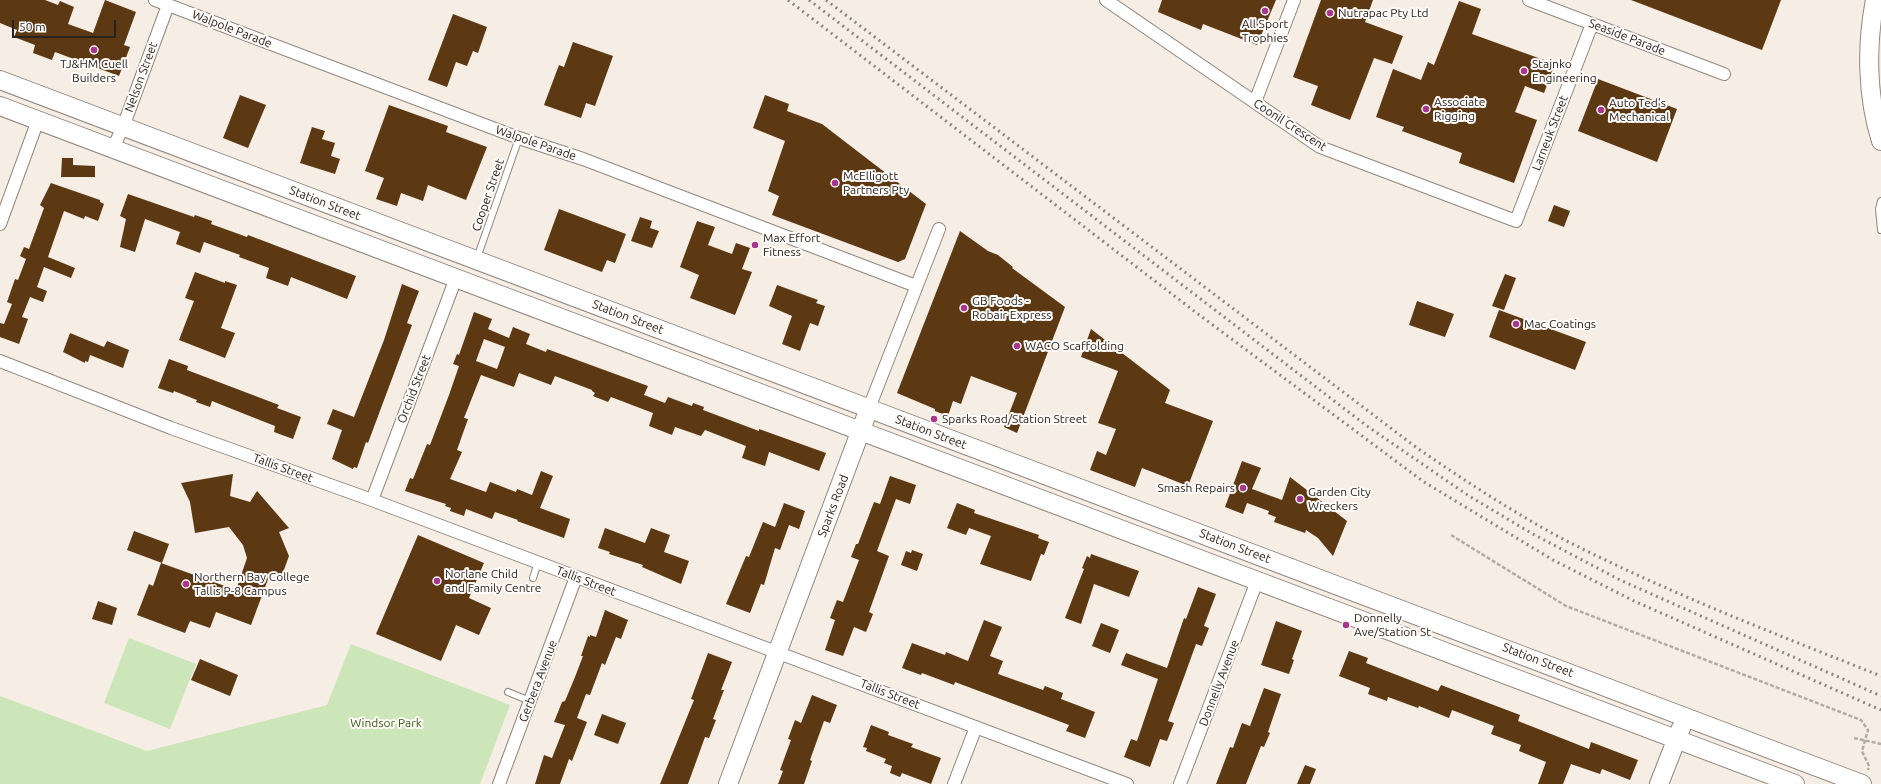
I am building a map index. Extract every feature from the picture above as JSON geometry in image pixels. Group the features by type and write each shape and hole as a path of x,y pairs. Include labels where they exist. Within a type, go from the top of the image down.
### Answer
{"main road":[{"path":"1875,0 1871,23 1869,60 1873,104 1881,141"},
{"name":"Station Street","path":"0,80 1686,716 1862,784"},
{"name":"Station Street","path":"0,106 1795,784"},
{"name":"Sparks Road","path":"728,784 869,408"},
{"path":"1658,784 1686,716"}],"street":[{"name":"Walpole Parade","path":"155,0 519,138 583,159 916,286"},
{"name":"Coonil Crescent","path":"1106,0 1320,148 1516,221"},
{"path":"1255,102 1294,0"},
{"name":"Seaside Parade","path":"1529,0 1724,74"},
{"name":"Nelson Street","path":"113,148 123,126 168,5"},
{"name":"Larneuk Street","path":"1516,221 1592,24"},
{"path":"0,224 38,120"},
{"name":"Sparks Road","path":"869,408 939,229"},
{"name":"Orchid Street","path":"372,500 456,278"},
{"name":"Tallis Street","path":"0,361 171,428 372,500 1127,784"},
{"name":"Gerbera Avenue","path":"499,784 576,577"},
{"name":"Donnelly Avenue","path":"1180,784 1257,581"},
{"path":"954,784 976,727"}],"lane":[{"name":"Cooper Street","path":"476,260 519,138"},
{"path":"1881,201 1879,209 1881,230"},
{"path":"533,578 538,562"},
{"path":"508,692 530,701"}],"path":[{"path":"1451,535 1566,606 1861,720 1868,730 1862,751 1869,766 1862,784"},
{"path":"1854,738 1881,744"}],"green space":[{"path":"129,638 196,664 170,729 104,703"},
{"name":"Windsor Park","path":"351,644 510,705 480,784 0,784 0,696 147,751 327,705"}],"building":[{"path":"0,0 45,0 58,5 60,1 74,7 68,24 93,33 105,0 136,12 124,45 130,47 119,76 55,52 52,60 33,53 35,45 14,37 17,30 0,23"},
{"path":"1162,0 1276,0 1257,45 1203,24 1201,30 1158,12"},
{"path":"1321,0 1373,0 1365,22 1403,36 1392,64 1374,58 1350,120 1311,105 1318,86 1293,77"},
{"path":"1631,0 1781,0 1762,50"},
{"path":"1459,1 1481,9 1472,34 1555,64 1544,93 1525,86 1515,112 1537,120 1514,183 1459,163 1462,153 1402,131 1404,127 1376,117 1393,69 1421,80 1428,62 1434,65"},
{"path":"453,14 487,27 478,53 473,51 467,66 456,62 447,87 428,80"},
{"path":"573,42 613,56 595,106 586,103 581,118 544,105 559,65 564,67"},
{"path":"1598,79 1677,109 1657,162 1578,131"},
{"path":"240,95 266,105 248,148 223,138"},
{"name":"McElligott Partners Pty","path":"765,95 789,104 787,111 822,124 926,204 905,259 898,262 772,215 779,196 768,191 785,141 753,128"},
{"path":"389,105 448,126 446,132 487,147 466,200 428,185 423,201 401,193 397,206 376,199 384,178 365,171"},
{"path":"312,127 325,131 322,139 335,143 331,156 340,159 335,174 300,163"},
{"path":"62,158 73,158 73,165 95,166 95,177 61,177"},
{"path":"51,183 100,200 100,202 104,204 98,221 85,216 84,219 64,211 48,257 75,268 71,278 44,267 37,287 47,291 43,302 30,297 22,317 28,319 19,344 0,337 0,323 4,324 12,304 7,302 15,279 18,280 26,259 20,256 24,247 29,249 44,208 40,205"},
{"path":"128,194 194,217 195,215 212,221 211,224 247,237 248,235 356,276 347,299 291,277 288,286 266,278 269,268 239,257 240,255 204,242 200,253 176,244 180,232 145,219 135,252 120,247 126,219 120,216"},
{"path":"1554,205 1570,211 1564,227 1548,221"},
{"path":"559,209 626,234 615,263 607,260 602,272 544,250"},
{"path":"640,217 652,221 650,228 659,231 652,248 631,241"},
{"path":"697,221 715,227 708,245 732,254 736,243 750,248 742,269 752,272 735,315 690,298 699,275 680,267"},
{"path":"960,231 988,251 998,255 1013,267 1012,268 1065,307 1017,433 1004,427 1017,393 971,376 961,404 953,401 948,416 897,393"},
{"path":"195,272 225,283 225,281 237,285 221,328 235,333 225,358 179,340 194,301 185,298"},
{"path":"1505,274 1516,278 1504,310 1492,306"},
{"path":"402,284 419,291 407,323 412,325 368,443 366,442 357,468 354,467 353,469 332,459 342,430 327,424 333,409 354,417 384,340"},
{"path":"777,285 818,300 816,303 825,306 818,326 810,323 800,351 782,344 792,316 769,306"},
{"path":"1417,301 1454,314 1445,337 1409,325"},
{"name":"Mac Coatings","path":"1499,310 1586,342 1575,370 1489,337"},
{"path":"474,312 492,319 488,329 509,338 513,327 530,334 526,344 546,352 547,349 648,386 644,395 665,403 668,397 692,406 693,403 704,407 703,410 759,431 759,429 826,453 819,471 769,452 765,466 742,458 746,446 705,430 701,436 675,427 672,435 649,426 653,413 611,397 608,402 593,396 595,393 592,390 555,376 551,385 519,373 514,387 481,375 464,418 468,419 457,450 462,452 450,479 486,492 490,482 516,492 517,489 532,495 541,471 553,476 540,508 570,519 564,538 495,512 492,519 466,509 464,516 450,511 451,508 445,506 446,504 405,491 410,478 413,479 427,444 430,445 459,366 453,364 457,354 459,355","holes":["484,339 505,347 497,369 476,361"]},
{"path":"1091,329 1170,390 1165,403 1213,421 1188,486 1142,468 1135,487 1090,470 1097,451 1106,455 1116,429 1098,423 1118,371 1081,357"},
{"path":"70,333 104,347 107,341 129,350 123,368 90,355 88,362 85,361 85,363 63,352"},
{"path":"169,359 188,366 187,370 279,405 277,408 301,417 293,439 274,432 275,426 212,401 210,407 174,391 173,393 158,388"},
{"name":"Garden City Wreckers","path":"1242,461 1261,468 1252,489 1282,500 1290,477 1347,521 1333,556 1318,538 1306,530 1305,533 1274,522 1276,517 1268,514 1269,511 1247,503 1243,514 1225,507"},
{"path":"233,474 230,496 250,502 257,491 289,528 279,532 289,556 281,578 270,574 251,625 216,612 210,628 190,621 185,633 137,615 149,584 153,586 161,563 236,590 247,558 243,545 229,527 195,533 190,502 181,483"},
{"path":"890,476 916,485 910,504 896,499 877,551 889,556 869,612 873,614 866,632 854,627 843,656 825,650 835,620 830,618 837,600 843,602 859,560 851,557 856,544 858,544 874,502 880,504"},
{"path":"784,503 805,511 799,529 789,525 780,550 775,548 764,585 761,584 750,613 726,604 746,556 749,557 763,522 775,527"},
{"path":"957,503 975,510 974,513 1039,535 1038,538 1049,542 1044,555 1041,554 1031,581 980,564 991,536 969,528 966,535 947,528"},
{"path":"605,528 645,543 651,528 670,535 664,552 689,561 681,584 642,567 643,565 609,554 610,552 598,548"},
{"path":"134,531 169,544 162,563 127,550"},
{"name":"Norlane Child and Family Centre","path":"418,535 484,563 469,598 491,608 479,635 456,625 441,661 376,634"},
{"path":"912,550 923,554 917,571 901,565 906,551 911,553"},
{"path":"1091,554 1139,571 1129,597 1094,584 1081,624 1065,618 1084,569 1082,568 1087,556 1090,558"},
{"path":"1198,587 1216,594 1204,626 1209,628 1202,646 1196,644 1168,721 1174,723 1167,741 1160,739 1150,767 1124,757 1131,739 1137,741 1158,679 1121,665 1126,653 1167,668 1184,618 1186,619"},
{"path":"98,601 117,608 112,625 92,619"},
{"path":"605,610 628,620 621,639 616,637 605,665 602,663 590,695 586,694 577,718 587,722 572,761 569,759 560,784 535,784 544,755 552,758 565,725 554,722 562,702 565,701 575,677 583,656 581,656 588,636 590,637 590,635 596,637"},
{"path":"984,620 1002,627 990,656 1003,661 998,674 1043,690 1045,686 1063,693 1061,699 1095,712 1085,738 1066,731 1069,725 955,682 954,685 922,673 921,675 902,668 912,643 945,655 946,652 968,661"},
{"path":"1276,621 1302,631 1292,659 1294,660 1289,674 1261,665"},
{"path":"1101,623 1119,630 1110,653 1092,646"},
{"path":"1349,651 1368,658 1366,663 1438,691 1441,685 1520,715 1518,721 1589,749 1591,742 1638,760 1630,780 1602,769 1600,774 1571,764 1563,784 1538,784 1546,762 1519,751 1521,745 1491,734 1494,726 1452,710 1449,718 1419,706 1418,708 1388,697 1387,701 1368,694 1370,688 1339,676"},
{"path":"708,653 732,662 721,690 724,690 713,719 716,720 709,738 705,737 688,784 660,784 694,700 691,699"},
{"path":"200,659 238,675 230,696 191,680"},
{"path":"1264,688 1281,694 1268,732 1270,733 1264,747 1261,746 1246,784 1216,784 1230,747 1233,748 1242,723 1250,726"},
{"path":"812,695 837,705 830,723 824,721 810,760 812,761 804,784 778,784 783,771 780,770 791,740 788,739 795,720 801,723"},
{"path":"602,714 626,723 618,744 594,735"},
{"path":"871,725 889,732 888,735 913,744 911,747 941,758 931,784 902,773 900,777 890,773 892,766 884,763 886,759 866,751 867,748 863,747"},
{"path":"1305,765 1316,769 1310,784 1297,784"}],"railway":[{"path":"788,0 1198,314 1424,482 1553,560 1634,601 1881,710"},
{"path":"809,0 1367,426 1469,496 1531,533 1620,580 1881,696"},
{"path":"826,0 1417,448 1452,472 1524,517 1561,538 1639,576 1719,611 1881,676"}],"place":[{"name":"All Sport Trophies","path":"1265,11"},
{"name":"Nutrapac Pty Ltd","path":"1330,13"},
{"name":"TJ&HM Cuell Builders","path":"94,50"},
{"name":"Stajnko Engineering","path":"1524,71"},
{"name":"Associate Rigging","path":"1426,109"},
{"name":"Auto Ted's Mechanical","path":"1601,110"},
{"name":"McElligott Partners Pty","path":"835,183"},
{"name":"Max Effort Fitness","path":"755,245"},
{"name":"GB Foods - Robair Express","path":"964,308"},
{"name":"Mac Coatings","path":"1516,324"},
{"name":"WACO Scaffolding","path":"1017,346"},
{"name":"Sparks Road/Station Street","path":"934,419"},
{"name":"Smash Repairs","path":"1243,488"},
{"name":"Garden City Wreckers","path":"1300,499"},
{"name":"Norlane Child and Family Centre","path":"437,581"},
{"name":"Northern Bay College Tallis P-8 Campus","path":"186,584"},
{"name":"Donnelly Ave/Station St","path":"1346,625"}]}
